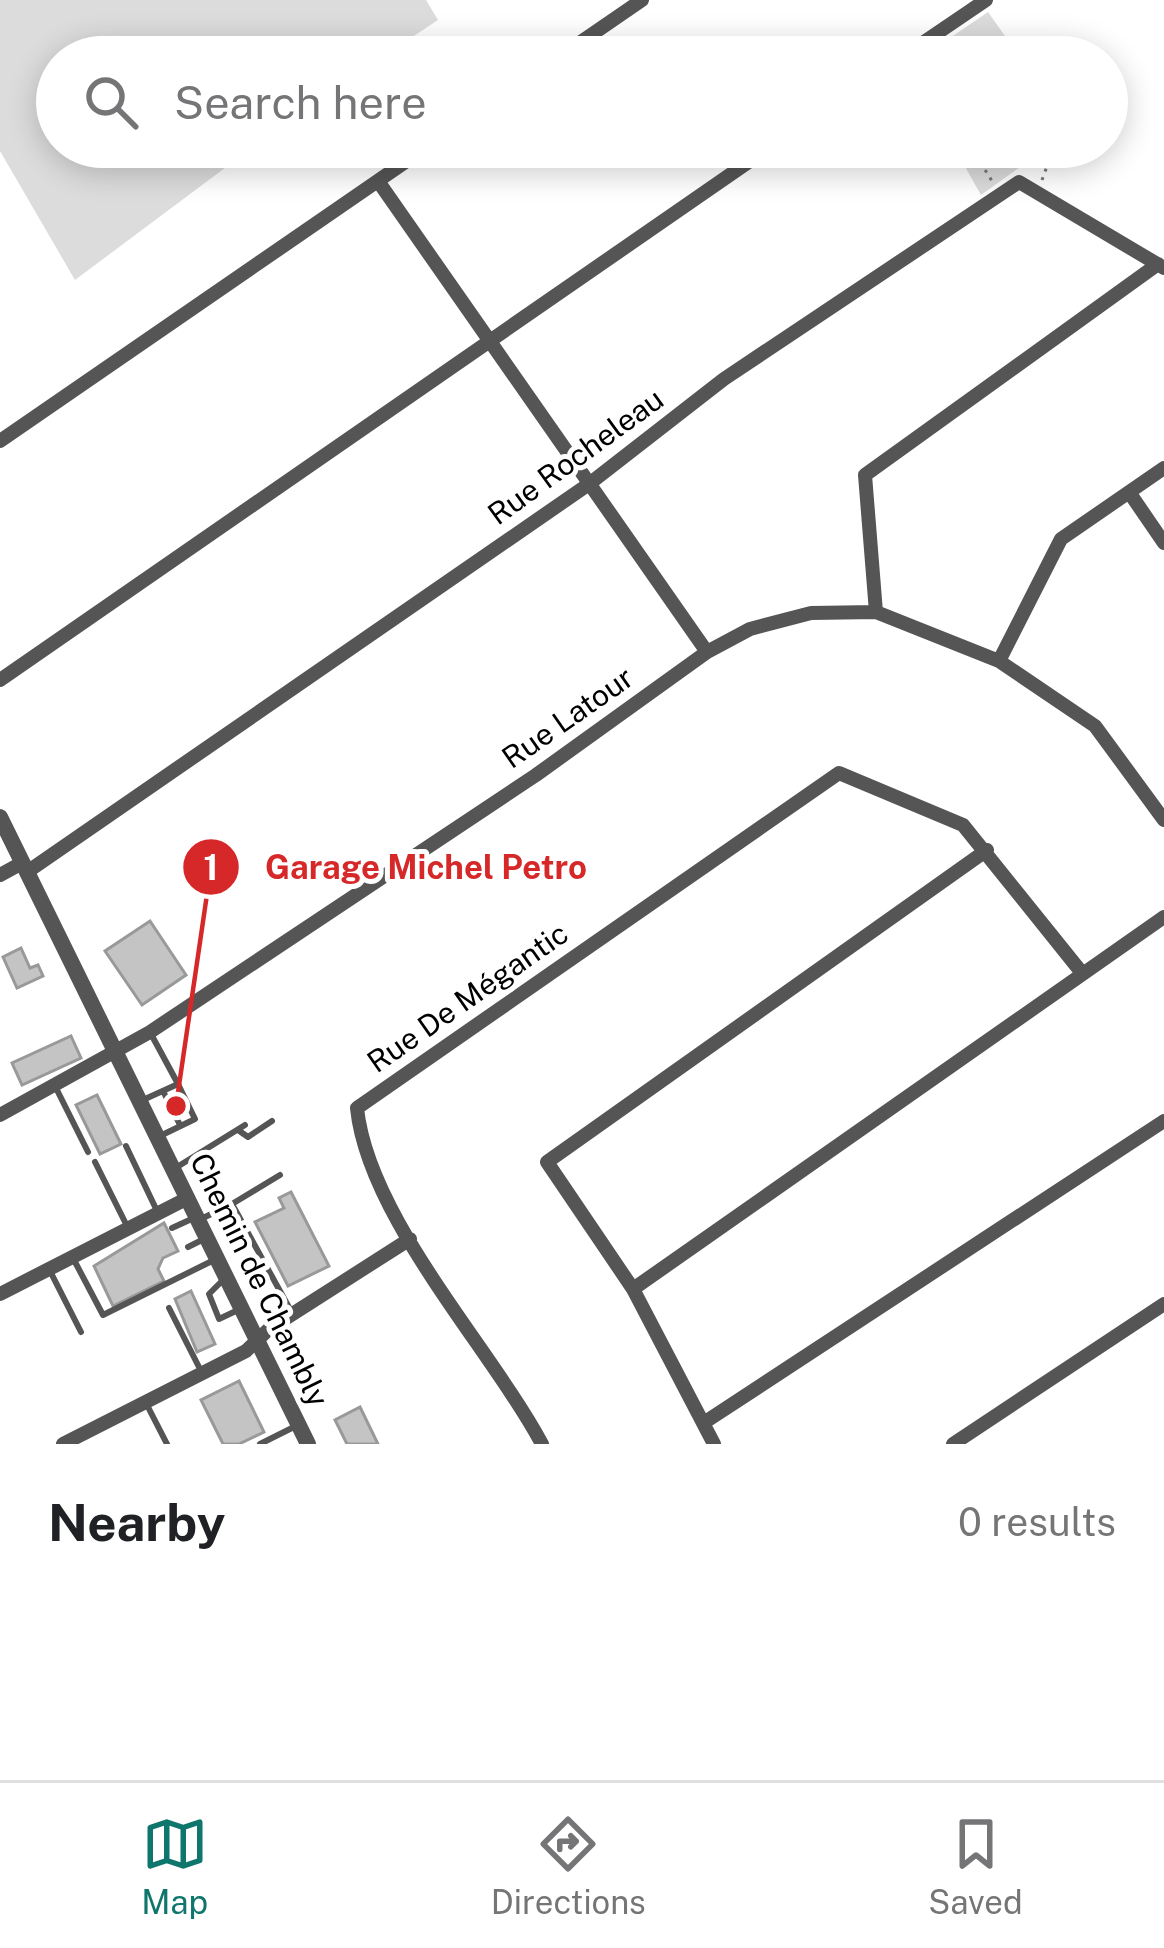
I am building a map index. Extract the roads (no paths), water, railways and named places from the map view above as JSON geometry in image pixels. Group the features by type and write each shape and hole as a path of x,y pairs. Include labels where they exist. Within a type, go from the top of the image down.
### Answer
{"street":[{"path":"590,36 643,0"},
{"path":"933,36 986,0"},
{"path":"0,441 397,168"},
{"path":"0,680 739,168"},
{"path":"378,181 707,652"},
{"name":"Rue Rocheleau","path":"0,875 25,868 589,484 724,379 999,192 1019,182 1161,266"},
{"path":"876,612 865,475 1161,266"},
{"path":"999,661 1061,538 1164,468"},
{"path":"1129,492 1164,543"},
{"name":"Rue Latour","path":"0,1115 150,1032 536,775 707,652 750,629 811,613 876,612 999,661 1095,726 1164,820"},
{"name":"Rue De Mégantic","path":"542,1444 410,1239 361,1143 357,1108 839,773 963,825 1082,973"},
{"name":"Chemin de Chambly","path":"0,818 308,1444"},
{"path":"714,1444 633,1289 548,1162 987,850"},
{"path":"633,1289 1164,917"},
{"path":"705,1422 1164,1120"},
{"path":"0,1294 188,1198"},
{"path":"63,1444 258,1340 410,1239"},
{"path":"953,1444 1164,1304"}],"lane":[{"path":"150,1032 195,1120 158,1136"},
{"path":"141,1101 178,1084"},
{"path":"55,1086 88,1152"},
{"path":"163,1091 180,1126"},
{"path":"174,1169 241,1128 248,1137 272,1121"},
{"path":"126,1146 158,1213"},
{"path":"94,1162 128,1228"},
{"path":"172,1228 201,1224 280,1175"},
{"path":"232,1204 293,1313"},
{"path":"188,1247 201,1224"},
{"path":"73,1256 103,1315 218,1258"},
{"path":"49,1268 81,1332"},
{"path":"170,1308 202,1373"},
{"path":"146,1402 167,1444"},
{"path":"260,1444 299,1424"}],"place":[{"name":"Garage Michel Petro","path":"176,1106"}]}
